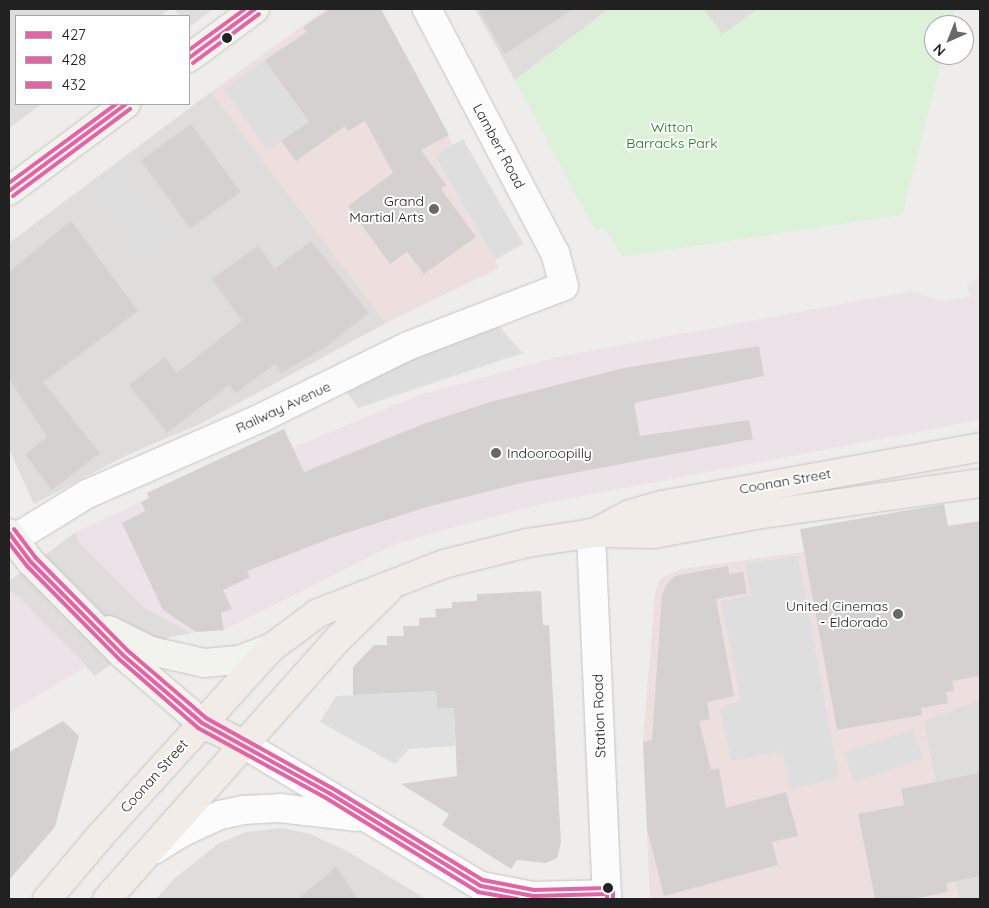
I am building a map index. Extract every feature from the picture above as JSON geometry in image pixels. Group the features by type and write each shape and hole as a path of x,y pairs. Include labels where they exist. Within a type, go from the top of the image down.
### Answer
{"main road":[{"path":"190,57 255,9"},
{"path":"9,191 125,105"},
{"name":"Coonan Street","path":"593,533 630,514 662,505 980,447"},
{"name":"Coonan Street","path":"47,899 202,723 271,648 318,613 444,564 494,549 593,533 654,534 756,514 980,483"},
{"path":"10,539 84,616 133,652 202,723 245,745"},
{"name":"Coonan Street","path":"107,899 340,637 394,584"},
{"path":"133,652 204,663 239,660 271,648"}],"street":[{"name":"Lambert Road","path":"427,9 555,253 564,286"},
{"name":"Railway Avenue","path":"10,539 87,494 263,417 408,346 564,286"},
{"name":"Station Road","path":"593,533 607,897"},
{"path":"245,745 375,820 487,892 533,896 607,897"},
{"path":"140,863 183,832 220,815 243,810 289,808 375,820"}],"shaded area":[{"path":"9,9 170,9 161,15 15,15 15,105 41,105 9,128"},
{"path":"174,9 213,9 190,26 190,15 179,15"},
{"path":"326,9 381,9 453,145 434,156 499,268 386,323 211,92"},
{"path":"475,9 609,9 515,80"},
{"path":"703,9 758,9 722,35"},
{"path":"265,60 309,122 268,151 224,89"},
{"path":"211,92 386,323 200,424 127,455 34,504 9,449 9,243"},
{"path":"463,139 524,244 495,260 434,156"},
{"path":"123,166 178,239 143,265 89,192"},
{"path":"980,279 980,420 551,502 461,525 393,545 224,630 192,633 145,608 78,541 76,532 149,498 147,493 282,430 292,448 419,395 557,357 911,291 942,301 970,297 967,281"},
{"path":"498,325 523,353 358,408 345,389 427,352"},
{"path":"980,521 980,700 923,721 959,899 650,899 643,742 655,593 660,579 681,569 804,552"},
{"path":"76,532 78,541 145,608 192,633 170,637 123,655 95,676 17,595 9,591 9,581"},
{"path":"798,556 839,778 791,789 782,751 731,761 720,708 741,700 721,602 751,595 745,564"},
{"path":"9,591 17,595 87,666 9,713"},
{"path":"436,691 437,709 454,708 455,746 409,749 395,764 320,722 336,696"},
{"path":"980,700 980,899 959,899 923,721"},
{"path":"913,729 923,758 854,782 844,753"},
{"path":"283,828 310,834 347,851 426,899 156,899 174,879 218,844 246,832"}],"green space":[{"name":"Witton Barracks Park","path":"609,9 703,9 723,34 758,9 955,9 954,15 924,15 924,65 940,65 902,215 622,257 606,229 594,229 515,80"}],"building":[{"path":"330,9 381,9 449,135 421,150 446,185 441,189 476,237 424,274 407,252 390,264 348,206 393,173 365,121 348,131 345,126 296,161 281,141 309,122 265,60 307,32 303,27"},
{"path":"478,9 573,9 505,54"},
{"path":"191,124 240,192 190,228 141,160"},
{"path":"71,221 138,311 43,382 100,453 52,490 25,454 47,437 9,379 9,272"},
{"path":"311,241 369,313 326,347 281,373 275,364 236,393 229,385 167,433 129,385 165,357 177,373 242,321 212,279 258,246 275,269"},
{"path":"759,346 764,376 634,403 640,436 749,420 753,439 521,483 427,507 331,538 247,571 250,577 223,590 232,609 221,613 224,630 196,632 163,610 122,523 145,511 141,502 149,498 147,493 284,429 304,472 426,423 490,402 624,368"},
{"name":"United Cinemas - Eldorado","path":"944,504 948,526 980,521 980,676 952,681 954,691 946,692 948,703 921,708 922,715 837,730 800,529"},
{"path":"728,566 729,574 743,572 747,593 716,599 734,696 707,702 710,719 699,721 711,770 719,768 726,808 786,792 798,836 772,842 778,865 664,896 647,829 643,742 652,740 662,595 667,584 675,576"},
{"path":"541,591 543,625 549,625 561,843 557,858 546,863 517,860 511,869 442,825 449,814 401,784 457,776 454,708 437,709 436,691 353,695 353,667 374,645 387,645 387,636 404,636 403,626 419,626 419,618 436,617 435,609 452,608 452,602 477,601 477,594"},
{"path":"63,721 79,736 55,827 9,880 9,752"},
{"path":"980,773 980,876 946,883 948,892 912,899 875,899 858,814 904,805 901,789"},
{"path":"336,866 358,899 297,899 326,876"}],"transit line":[{"name":"432","path":"190,49 245,9"},
{"name":"427","path":"190,57 255,9"},
{"name":"428","path":"193,63 259,14"},
{"name":"432","path":"9,183 115,105"},
{"name":"427","path":"9,191 125,105"},
{"name":"428","path":"13,196 130,109"},
{"name":"432","path":"14,529 36,558 127,650 206,718 332,788 483,880 534,890 608,888 613,892 613,899"},
{"name":"427","path":"9,533 31,562 123,655 202,723 329,793 481,886 533,896 607,894 607,899"},
{"name":"428","path":"9,543 27,566 119,659 198,728 326,798 478,892 517,899"}],"place":[{"name":"Grand Martial Arts","path":"434,209"},
{"name":"Indooroopilly","path":"496,453"},
{"name":"United Cinemas - Eldorado","path":"898,614"}]}
